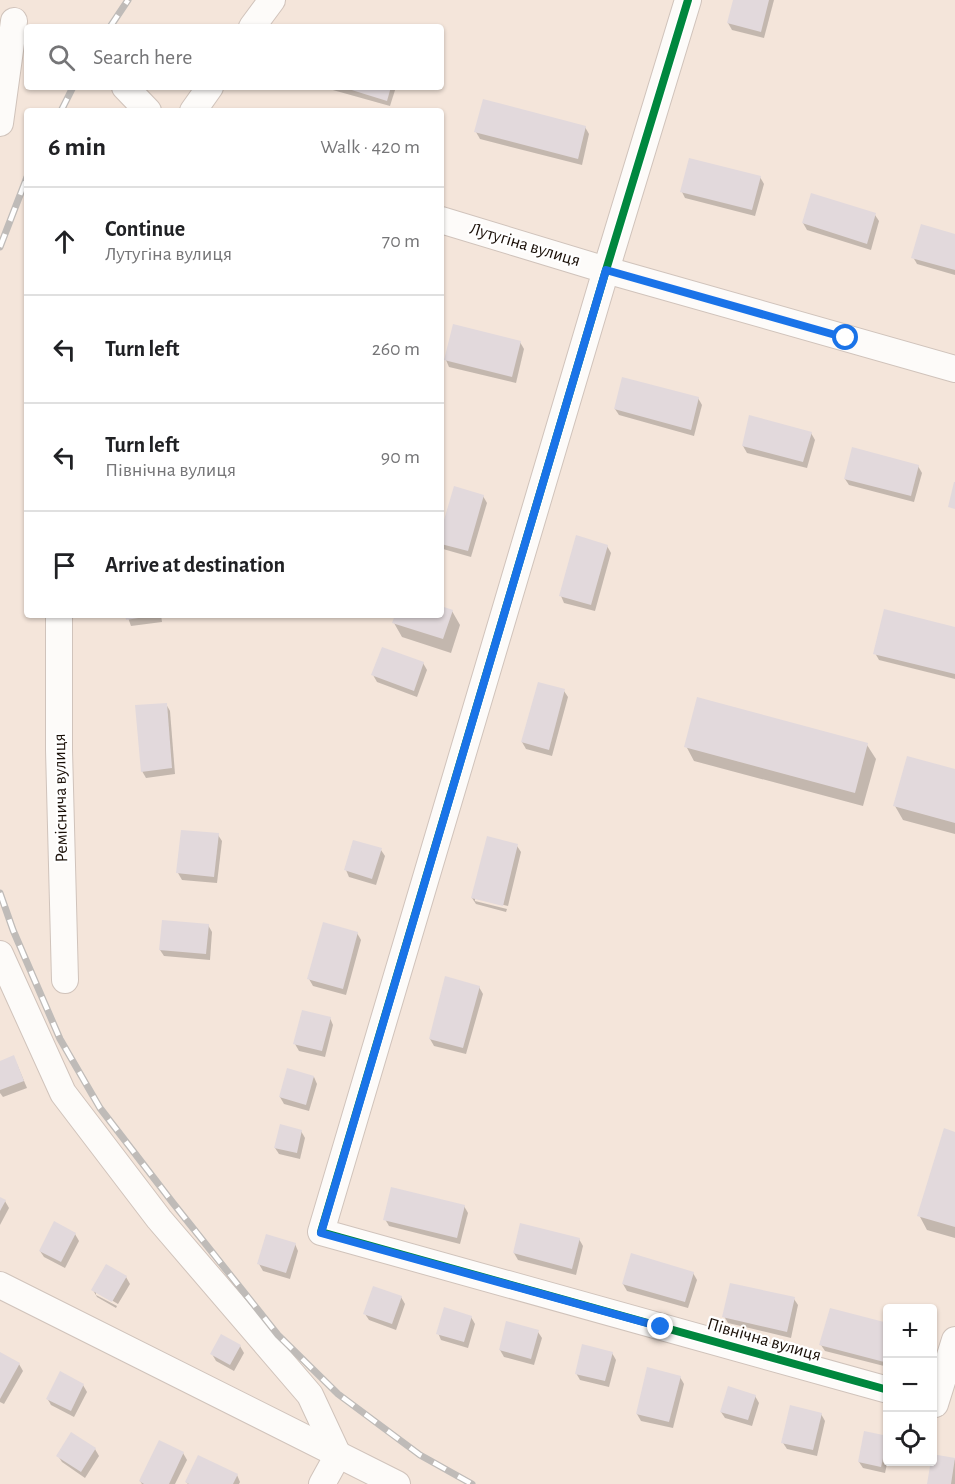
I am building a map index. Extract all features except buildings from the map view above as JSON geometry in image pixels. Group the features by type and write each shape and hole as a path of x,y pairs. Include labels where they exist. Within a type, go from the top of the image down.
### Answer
{"street":[{"path":"254,24 272,0"},
{"path":"606,270 688,0"},
{"path":"0,123 14,21"},
{"path":"128,90 145,108"},
{"path":"196,108 208,90"},
{"name":"Лутугіна вулиця","path":"444,221 606,270 955,369"},
{"name":"Північна вулиця","path":"606,270 321,1233 883,1389"},
{"name":"Реміснича вулиця","path":"59,618 59,750 65,980"},
{"path":"0,954 63,1093 159,1219 310,1395 338,1455"},
{"path":"0,1285 397,1484"},
{"path":"941,1405 955,1340"},
{"path":"322,1484 338,1455"}],"railway":[{"path":"112,24 128,0"},
{"path":"62,108 72,90"},
{"path":"0,247 24,185"},
{"path":"0,893 13,930 60,1039 100,1108 278,1335 338,1394 420,1455 472,1484"}],"cycle path":[{"path":"688,0 321,1232 883,1389"}],"route":[{"path":"661,1327 321,1233 606,270 846,338"}]}
